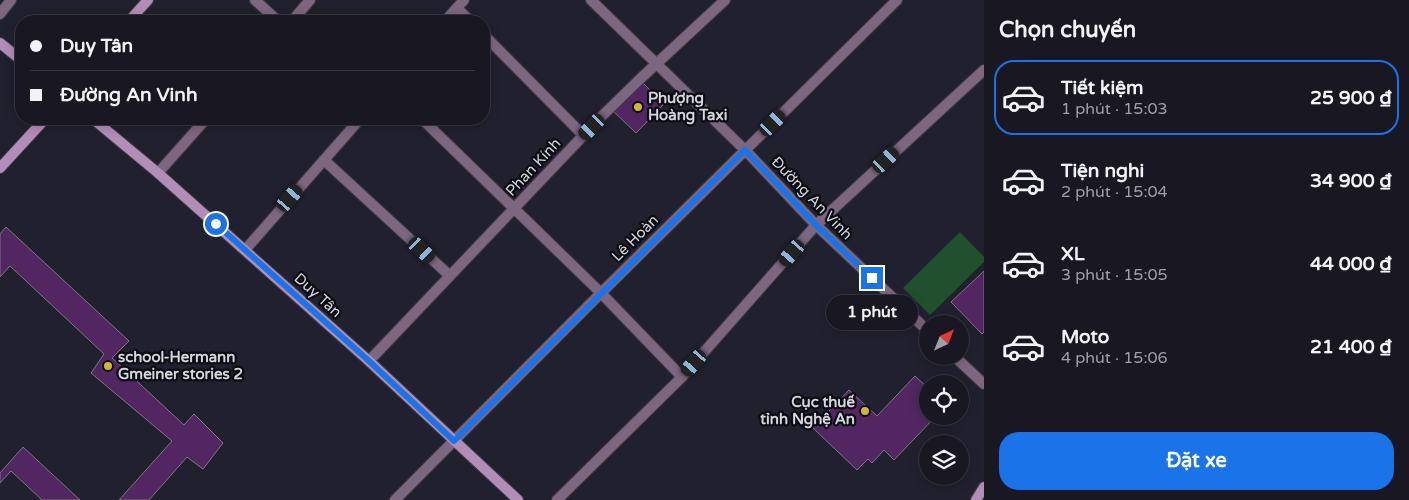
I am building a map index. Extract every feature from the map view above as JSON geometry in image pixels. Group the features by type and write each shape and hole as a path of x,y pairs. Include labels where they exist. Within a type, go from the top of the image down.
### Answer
{"street":[{"path":"0,14 11,0"},
{"path":"135,15 148,0"},
{"path":"255,0 271,15"},
{"path":"297,15 310,0"},
{"path":"451,15 464,0"},
{"name":"Đường An Vinh","path":"591,0 745,150 816,225 919,322"},
{"name":"Phan Kính","path":"369,361 584,136 657,63 725,0"},
{"name":"Lê Hoàn","path":"395,500 897,0"},
{"path":"457,8 464,15"},
{"path":"490,41 584,136"},
{"path":"0,44 15,55"},
{"path":"557,500 682,377 816,225 984,70"},
{"path":"0,168 39,125"},
{"name":"Duy Tân","path":"100,125 158,173 369,361 518,500"},
{"path":"158,173 201,125"},
{"path":"245,250 355,125"},
{"path":"428,125 601,293 682,377"},
{"path":"324,160 450,275"},
{"path":"964,365 984,384"},
{"path":"976,500 984,487"}],"green space":[{"path":"960,232 984,257 984,262 930,315 903,288"}],"building":[{"name":"Phượng Hoàng Taxi","path":"640,80 664,104 636,133 611,109"},
{"name":"school-Hermann Gmeiner stories 2","path":"6,227 129,341 112,358 184,425 194,414 223,443 203,469 187,457 149,500 119,500 172,441 91,373 104,354 10,266 0,277 0,234"},
{"path":"984,271 984,332 982,334 969,321 969,315 964,315 951,302"},
{"path":"915,376 919,380 919,425 927,425 894,460 884,450 872,463 868,459 857,470 813,428 849,390 877,416"},
{"path":"23,447 80,500 42,500 11,471 0,483 0,473"}],"place":[{"name":"Phượng Hoàng Taxi","path":"638,107"},
{"name":"school-Hermann Gmeiner stories 2","path":"108,366"},
{"name":"Cục thuế tỉnh Nghệ An","path":"865,411"}],"route":[{"path":"216,224 369,361 454,441 745,150 816,225 872,278"}]}
